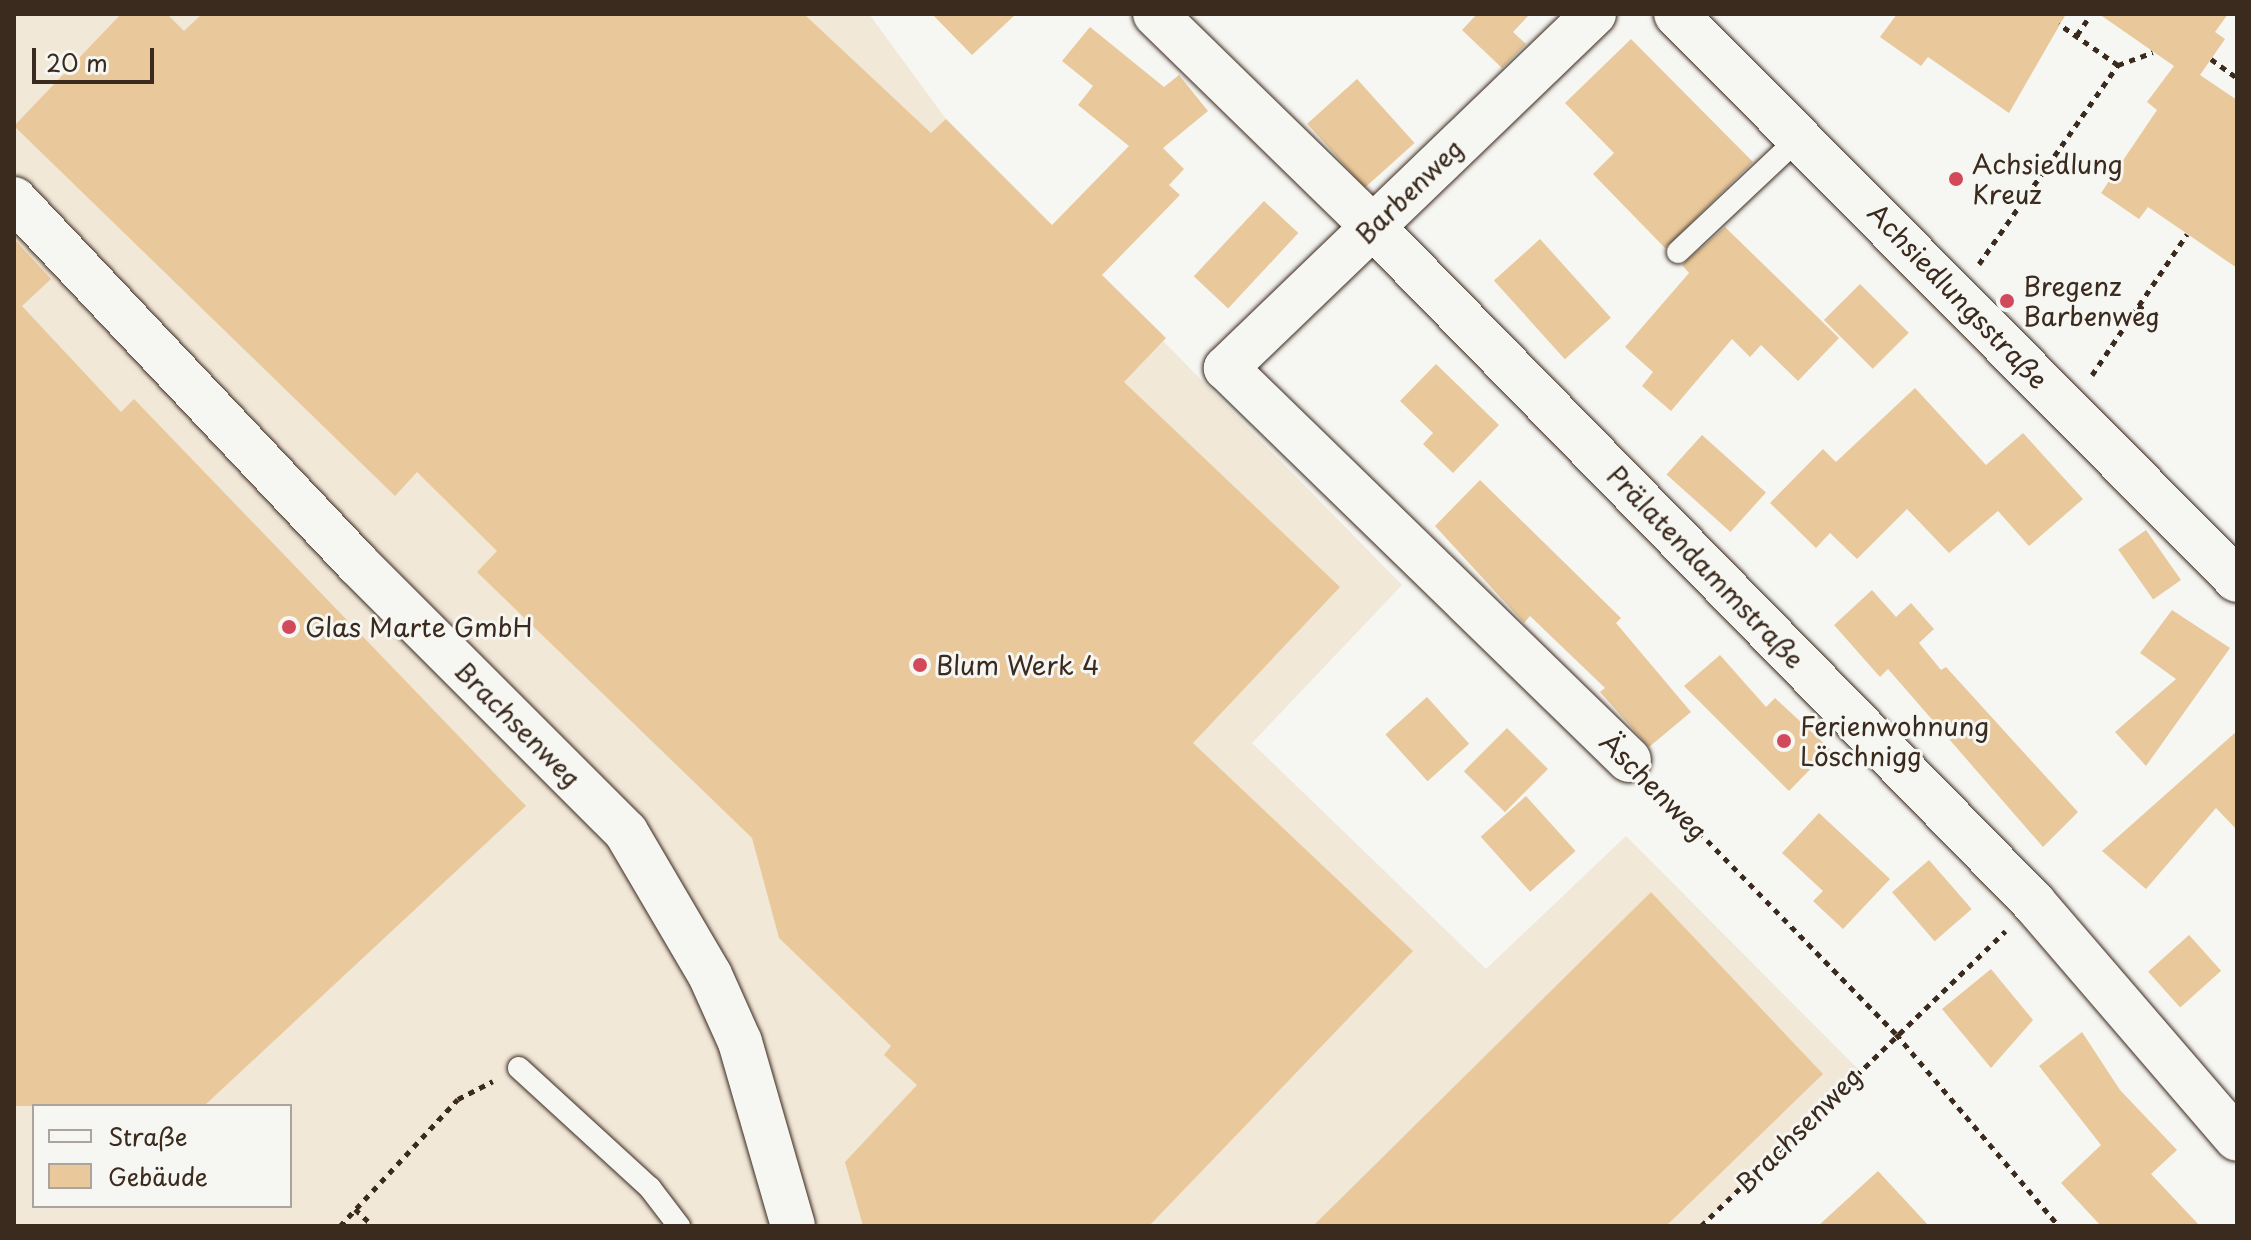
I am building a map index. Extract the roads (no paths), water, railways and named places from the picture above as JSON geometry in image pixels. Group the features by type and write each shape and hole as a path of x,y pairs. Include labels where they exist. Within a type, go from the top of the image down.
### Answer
{"street":[{"name":"Prälatendammstraße","path":"1155,14 1372,226 2034,903 2237,1139"},
{"name":"Barbenweg","path":"1226,368 1594,14"},
{"name":"Achsiedlungsstraße","path":"1676,14 1801,136 2237,580"},
{"name":"Brachsenweg","path":"14,199 358,564 626,832 710,975 740,1042 793,1226"},
{"name":"Äschenweg","path":"1226,368 1629,760"}],"lane":[{"path":"1678,252 1801,136"},
{"path":"519,1068 650,1188 679,1226"}],"place":[{"name":"Achsiedlung Kreuz","path":"1956,179"},
{"name":"Bregenz Barbenweg","path":"2007,301"},
{"name":"Glas Marte GmbH","path":"289,627"},
{"name":"Blum Werk 4","path":"920,665"},
{"name":"Ferienwohnung Löschnigg","path":"1784,741"}]}
